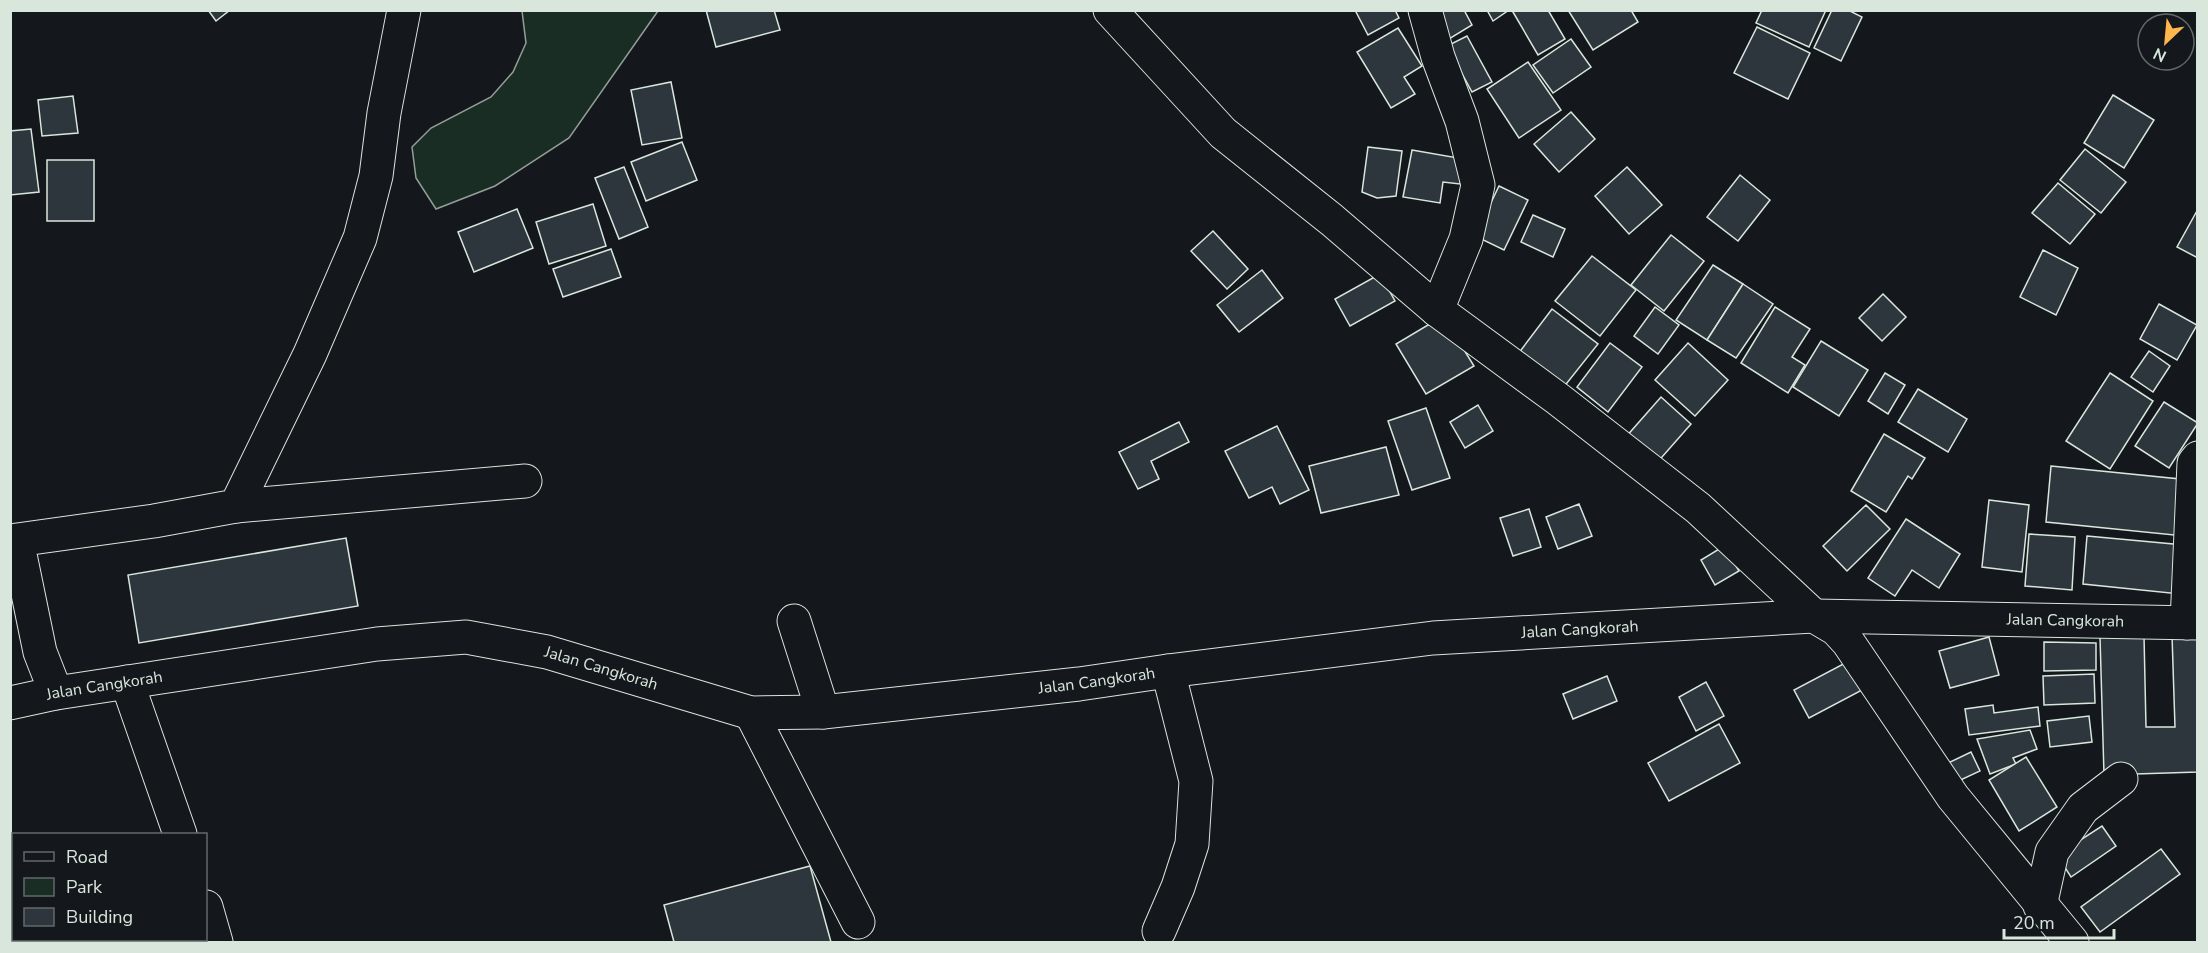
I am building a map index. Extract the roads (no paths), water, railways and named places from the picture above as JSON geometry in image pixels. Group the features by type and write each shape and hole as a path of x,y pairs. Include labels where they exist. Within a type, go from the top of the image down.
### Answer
{"main road":[{"path":"236,506 309,354 360,238 376,176 384,113 404,10"},
{"path":"1110,10 1223,133 1332,220 1437,310 1558,399 1698,508 1815,616 1836,629 1848,642 1953,797 2040,906 2072,942"},
{"path":"1425,10 1437,57 1462,121 1478,185 1466,239 1437,310"},
{"path":"2192,623 2194,463 2198,459"},
{"path":"56,693 40,652 14,539 154,521 236,506 525,481"},
{"name":"Jalan Cangkorah","path":"10,703 56,693 378,644 466,637 547,652 751,713 823,712 1079,684 1433,638 1815,616 2192,623"},
{"path":"794,621 823,712"},
{"path":"1159,931 1178,887 1192,844 1196,781 1168,671"},
{"path":"127,682 180,833"},
{"path":"751,713 858,922"},
{"path":"2040,906 2052,852 2083,808 2121,779"}]}
